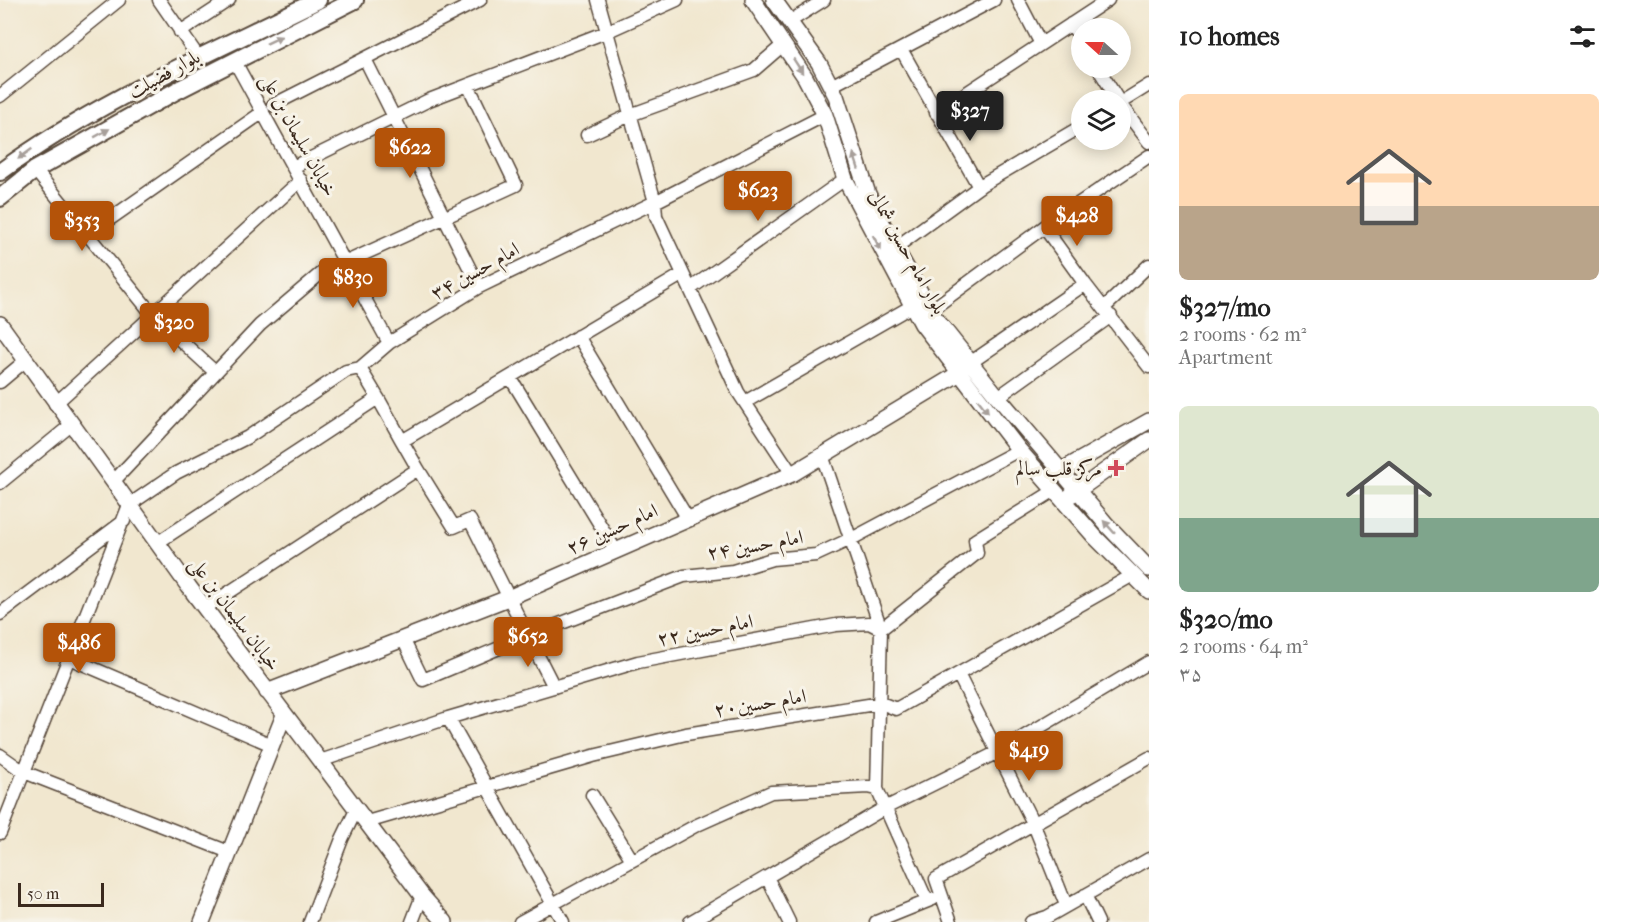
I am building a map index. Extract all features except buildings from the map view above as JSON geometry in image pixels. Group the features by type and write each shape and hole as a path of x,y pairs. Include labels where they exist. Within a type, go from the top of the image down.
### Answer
{"main road":[{"name":"بلوار فضیلت","path":"0,172 34,147 199,58 318,0"},
{"name":"بلوار فضیلت","path":"0,198 35,170 72,149 234,60 355,0"},
{"path":"62,132 72,149"}],"street":[{"path":"0,96 118,0"},
{"path":"159,0 199,58"},
{"path":"180,32 230,0"},
{"path":"87,235 268,108 480,0"},
{"path":"598,0 655,202 656,216 745,402 792,474"},
{"path":"293,167 468,85 606,32 677,0"},
{"name":"بلوار امام حسین شمالی","path":"753,0 784,45 825,115 844,180 912,306 958,374 1018,450 1055,490 1143,566"},
{"name":"بلوار امام حسین شمالی","path":"774,0 819,63 831,86 868,194 895,248 931,310 998,397 1143,566"},
{"path":"789,22 824,0"},
{"path":"831,86 994,0"},
{"path":"1018,0 1041,44"},
{"path":"1080,18 1108,0"},
{"path":"936,113 1071,24"},
{"path":"587,135 630,115 754,70 784,45"},
{"path":"901,49 979,187"},
{"path":"365,59 479,287"},
{"name":"خیابان سلیمان بن علی","path":"234,60 268,108 293,167 389,343"},
{"path":"113,482 260,325 320,274 344,261 516,185 468,85"},
{"path":"1131,96 1149,85"},
{"name":"امام حسین ۳۴","path":"129,505 176,473 248,437 346,371 360,368 389,343 479,287 655,202 825,115"},
{"path":"1131,117 1149,142"},
{"path":"895,248 979,187 1071,133"},
{"path":"931,310 1044,227 1149,156"},
{"path":"35,170 153,315 216,372"},
{"path":"56,404 301,180"},
{"path":"690,289 844,180"},
{"path":"1044,227 1149,367"},
{"path":"998,397 1108,312 1149,264"},
{"path":"402,441 683,274"},
{"path":"970,363 1085,284"},
{"path":"745,402 912,306"},
{"name":"خیابان سلیمان بن علی","path":"0,324 129,505 284,715 368,822 422,896 445,922"},
{"path":"578,336 688,519"},
{"path":"0,382 26,361"},
{"path":"360,368 454,527 470,520 554,687"},
{"name":"امام حسین ۲۶","path":"267,692 508,598 792,474 958,374"},
{"path":"510,376 616,551"},
{"path":"157,543 378,398"},
{"path":"1055,490 1061,470 1149,421"},
{"path":"0,483 71,425"},
{"path":"881,629 977,553 975,540 1055,490 1078,490 1149,440"},
{"name":"امام حسین ۲۴","path":"403,639 423,680 528,636 684,576 733,571 772,560 816,555 1018,450"},
{"path":"822,455 881,629 881,703 877,789 927,901"},
{"path":"205,608 418,469"},
{"path":"0,833 129,505"},
{"path":"0,614 124,521"},
{"path":"1143,566 1149,591"},
{"name":"امام حسین۲۰","path":"368,822 593,756 686,734 881,703 896,709 1143,566"},
{"name":"امام حسین ۲۲","path":"320,760 448,718 638,662 836,625 869,623 881,629"},
{"path":"69,658 272,745"},
{"path":"690,922 884,809 998,752 1149,663"},
{"path":"958,674 1034,825 1066,905"},
{"path":"202,922 284,715"},
{"path":"448,718 563,922"},
{"path":"0,755 24,772 229,852"},
{"path":"951,922 936,879 1149,758"},
{"path":"520,922 696,826 771,792 877,789"},
{"path":"592,795 632,860"},
{"path":"310,922 342,838 357,808"},
{"path":"1031,922 1149,859"},
{"path":"767,877 789,922"},
{"path":"876,922 942,895"},
{"path":"1085,895 1098,922"},
{"path":"412,922 422,896"}],"place":[{"name":"مرکز قلب سالم","path":"1116,468"}]}
